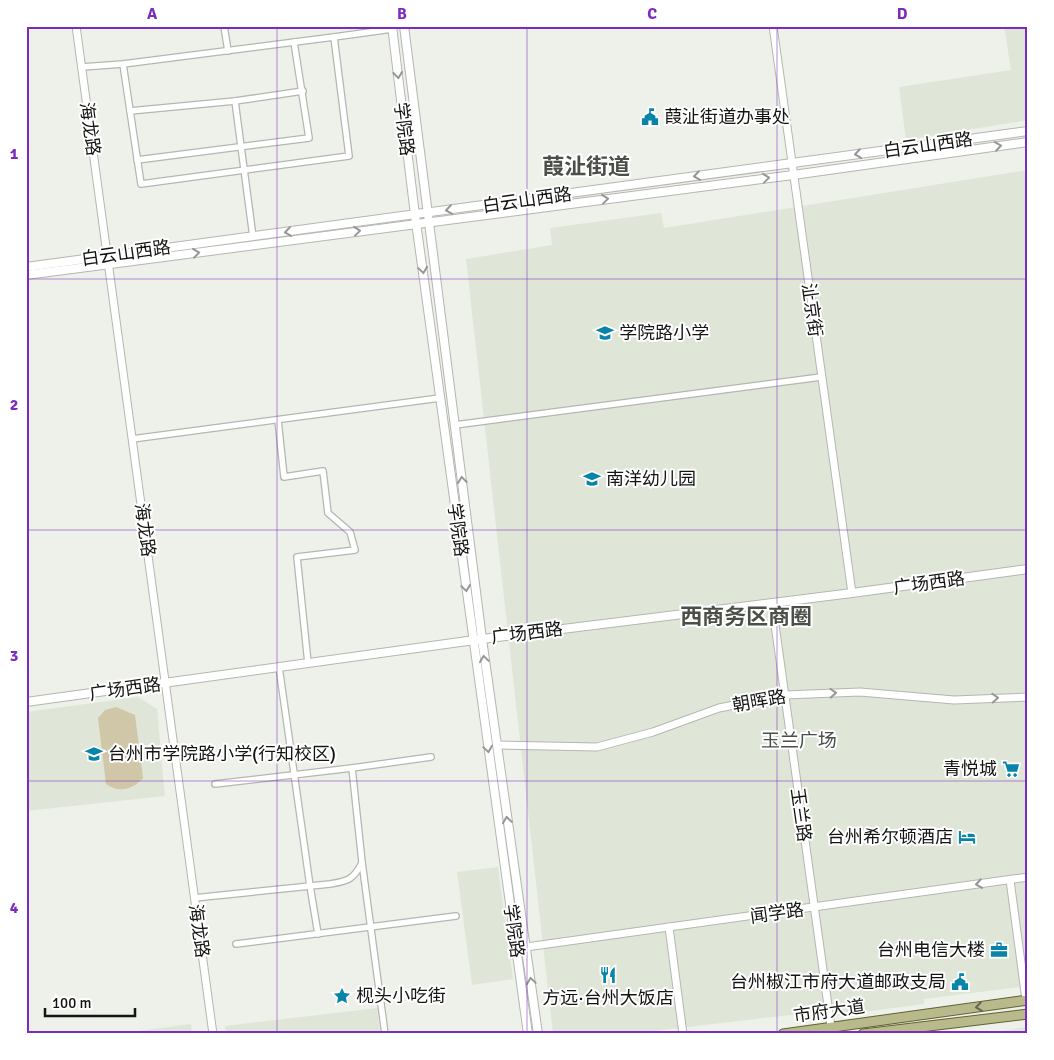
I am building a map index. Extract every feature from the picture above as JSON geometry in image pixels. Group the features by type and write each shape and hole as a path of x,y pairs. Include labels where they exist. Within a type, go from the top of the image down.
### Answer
{"main road":[{"name":"学院路","path":"404,26 482,639 539,1032"},
{"name":"学院路","path":"392,28 416,224 527,1031"},
{"name":"白云山西路","path":"26,275 253,236 1028,131"},
{"name":"白云山西路","path":"26,267 108,260 416,224 1028,142"},
{"name":"广场西路","path":"26,702 473,640 1028,570"},
{"name":"市府大道","path":"783,1034 1027,1000"},
{"name":"市府大道","path":"862,1034 1028,1014"}],"street":[{"name":"海龙路","path":"76,26 213,1034"},
{"path":"224,26 228,50"},
{"name":"沚京街","path":"773,26 852,593"},
{"path":"82,67 122,64 392,28"},
{"path":"122,64 141,184 349,156 334,37"},
{"path":"137,160 309,138 294,42"},
{"path":"130,111 235,101 303,92"},
{"path":"235,101 253,236"},
{"path":"455,425 822,377"},
{"path":"132,439 440,398"},
{"path":"278,420 284,477 323,471 328,513 350,532 355,550 297,557 308,663"},
{"name":"玉兰路","path":"772,603 831,1027"},
{"path":"279,667 318,934"},
{"name":"朝晖路","path":"497,746 597,748 653,732 719,708 784,696 860,692 954,700 1028,697"},
{"path":"215,784 431,757"},
{"path":"352,768 362,862 385,1034"},
{"path":"194,898 348,881 357,873 362,862"},
{"name":"闻学路","path":"526,947 1028,877"},
{"path":"1010,880 1027,1000"},
{"path":"236,944 456,916"},
{"path":"669,928 683,1034"}],"shaded area":[{"path":"1004,26 1028,26 1028,120 906,140 899,87 1011,70"},
{"path":"1028,170 1028,986 924,999 924,1004 834,1016 833,1010 629,1034 553,1034 466,259 552,245 550,228 661,213 664,228"},
{"name":"台州市学院路小学(行知校区)","path":"138,697 157,709 165,796 26,811 26,712"},
{"path":"116,707 135,715 143,778 135,785 125,789 115,789 106,784 98,718 105,710"},
{"path":"498,867 513,979 472,985 457,872"},
{"path":"377,1008 380,1034 226,1034 225,1026"},
{"path":"191,1024 192,1034 116,1034"},
{"path":"1028,1027 1028,1034 979,1034"}],"place":[{"name":"葭沚街道办事处","path":"650,117"},
{"name":"学院路小学","path":"605,333"},
{"name":"南洋幼儿园","path":"592,479"},
{"name":"台州市学院路小学(行知校区)","path":"94,754"},
{"name":"青悦城","path":"1011,769"},
{"name":"台州希尔顿酒店","path":"967,837"},
{"name":"台州电信大楼","path":"999,950"},
{"name":"方远·台州大饭店","path":"608,975"},
{"name":"台州椒江市府大道邮政支局","path":"960,982"},
{"name":"枧头小吃街","path":"342,996"}],"district":[{"name":"葭沚街道","path":"586,166"},
{"name":"西商务区商圈","path":"746,616"},
{"name":"玉兰广场","path":"799,740"}]}
